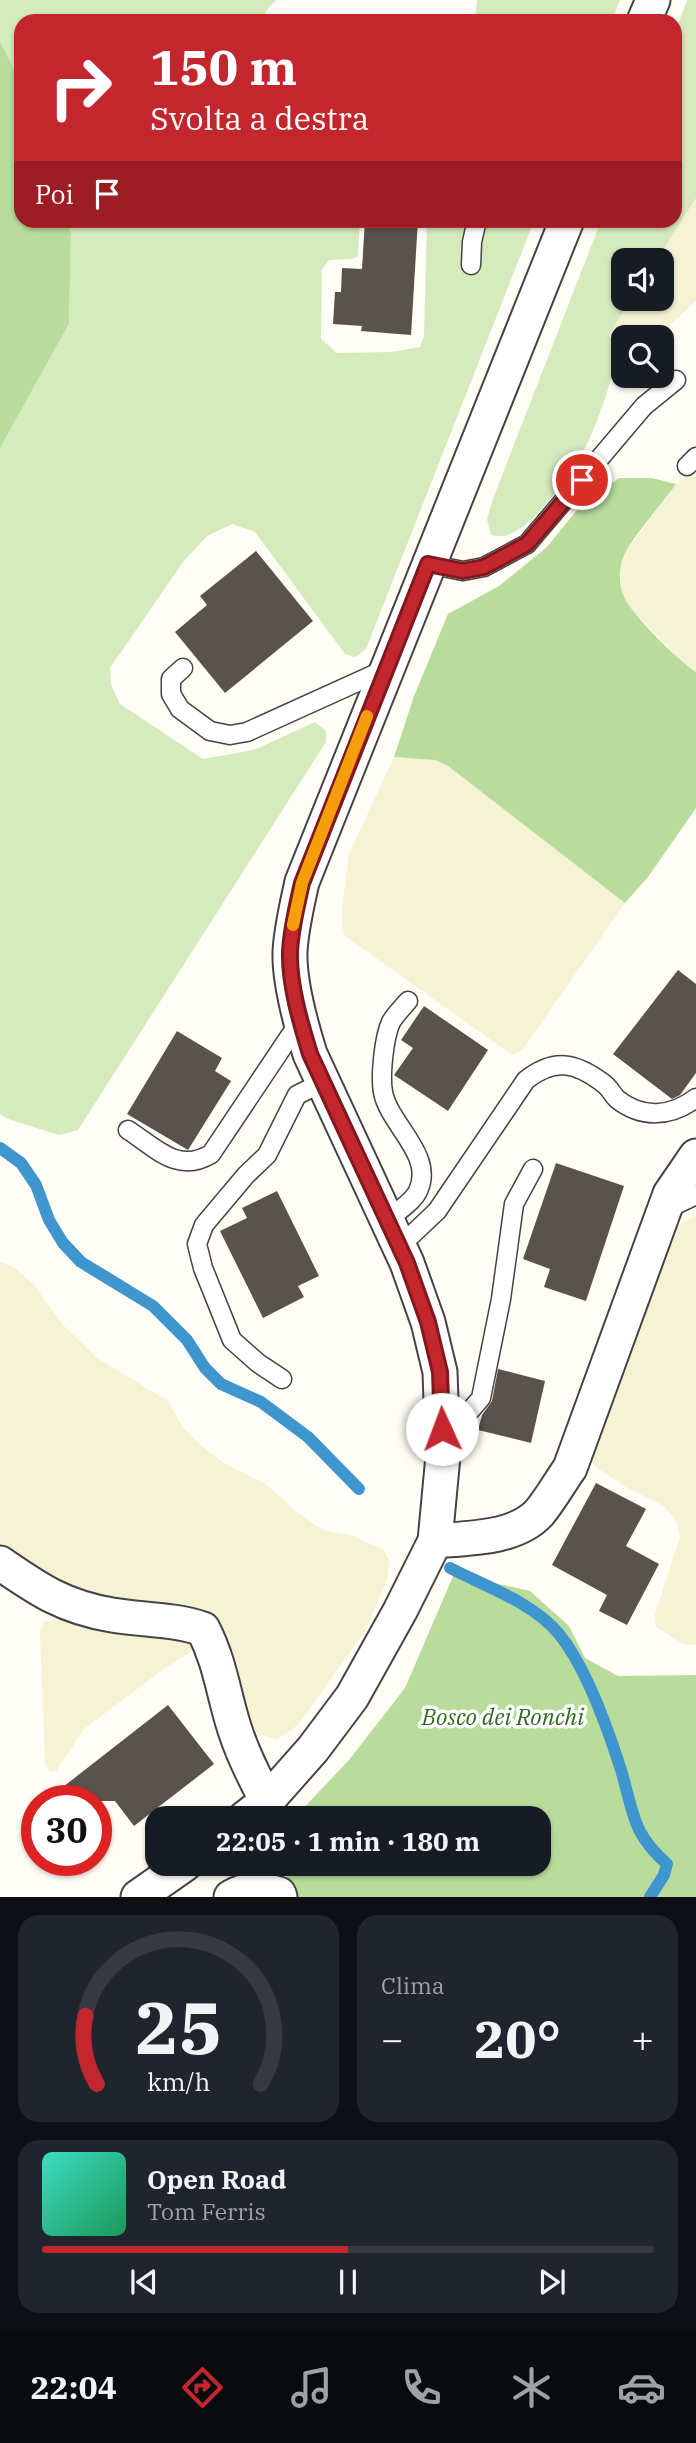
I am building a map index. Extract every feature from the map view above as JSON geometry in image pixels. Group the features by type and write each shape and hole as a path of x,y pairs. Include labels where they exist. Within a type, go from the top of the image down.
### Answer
{"street":[{"path":"260,1806 313,1749 352,1698 400,1611 435,1541 443,1456 440,1372 428,1322 393,1234 310,1054 300,1021 290,954 295,915 302,883 386,668 564,228"},
{"path":"435,1541 516,1529 537,1515 549,1499 569,1468 670,1194 696,1156"},
{"path":"0,1563 48,1596 70,1605 109,1615 186,1623 203,1629 215,1653 234,1727 249,1768 255,1806"},
{"path":"138,1897 168,1876"},
{"path":"231,1897 245,1890 263,1888 279,1894 280,1897"}],"lane":[{"path":"471,265 475,228"},
{"path":"428,564 463,571 484,567 527,544 644,406 676,380"},
{"path":"183,668 171,679 171,694 180,709 210,731 230,735 247,732 386,668"},
{"path":"393,1234 418,1193 423,1174 415,1150 383,1093 383,1056 390,1023 408,1001"},
{"path":"128,1130 176,1162 198,1162 211,1154 300,1021"},
{"path":"393,1234 437,1211 526,1080 551,1065 570,1065 605,1084 616,1098 654,1116 686,1105 696,1098"},
{"path":"282,1379 258,1363 232,1340 203,1268 197,1244 204,1225 267,1154 297,1095 323,1082"},
{"path":"442,1429 469,1412 481,1398 501,1299 514,1204 533,1169"},
{"path":"664,1211 696,1195"}],"shaded area":[{"path":"696,198 696,301 670,325 615,325 624,311 674,311 674,248 664,248 677,228 682,228 682,220"},
{"path":"686,476 696,477 696,672 682,662 636,614 622,594 620,567 625,553 676,484"},
{"path":"394,757 435,760 448,766 625,903 523,1049 512,1055 345,936 342,908 349,854"},
{"path":"696,1216 696,1645 683,1644 656,1627 655,1614 680,1537 676,1520 664,1506 627,1488 594,1466 587,1446 668,1237 683,1222"},
{"path":"0,1263 15,1268 34,1285 62,1324 97,1358 168,1401 182,1426 224,1463 267,1485 298,1513 323,1530 354,1536 383,1550 390,1561 387,1580 365,1631 298,1725 276,1740 256,1733 249,1723 225,1645 120,1600 63,1589 0,1550"},
{"path":"59,1618 189,1638 193,1647 191,1652 165,1668 84,1729 56,1771 50,1772 45,1764 40,1632 44,1622"}],"green space":[{"path":"0,0 276,0 266,14 14,14 14,69 0,41"},
{"path":"477,0 620,0 615,14 476,14"},
{"path":"687,0 696,0 696,198 682,220 682,14"},
{"path":"0,41 14,69 14,228 69,228 71,234 69,324 0,448"},
{"path":"69,228 360,228 358,256 352,259 329,260 322,270 321,339 337,353 391,352 420,347 424,336 427,228 531,228 366,649 355,657 345,654 255,532 232,524 207,536 183,562 110,668 111,685 120,704 203,759 254,750 315,722 326,731 326,742 78,1130 59,1135 0,1114 0,448 69,324"},
{"path":"598,228 677,228 664,248 611,248 611,311 624,311 615,325 611,325 611,378 593,431 564,481 530,520 519,529 502,536 491,535 487,519"},
{"path":"619,478 652,478 676,484 624,555 620,583 626,601 643,623 696,672 696,808 648,877 625,903 448,766 435,760 394,757 414,696 448,614 499,586 546,548 582,504"},
{"name":"Bosco dei Ronchi","path":"454,1574 530,1591 569,1626 585,1658 618,1676 696,1675 696,1897 295,1897 287,1876 551,1876 551,1806 305,1806 349,1760 405,1688"}],"building":[{"path":"365,228 418,228 411,335 361,331 362,326 333,324 335,292 341,292 342,268 362,269"},
{"path":"256,551 313,621 225,693 175,632 207,605 200,596"},
{"path":"678,970 696,984 696,1073 680,1095 672,1099 613,1054"},
{"path":"424,1006 488,1050 448,1111 394,1075 413,1048 401,1040"},
{"path":"177,1031 222,1058 215,1071 231,1081 188,1150 127,1114"},
{"path":"556,1163 624,1186 586,1301 544,1287 550,1269 523,1259"},
{"path":"277,1191 319,1276 298,1286 304,1297 263,1318 220,1231 247,1218 242,1208"},
{"path":"498,1369 545,1381 531,1443 478,1430 482,1415 492,1401"},
{"path":"596,1483 646,1509 626,1546 659,1564 627,1625 599,1611 607,1595 552,1565"},
{"path":"168,1705 214,1764 160,1806 145,1806 145,1817 134,1826 115,1801 112,1801 112,1785 66,1785"}],"waterway":[{"path":"0,1148 21,1163 36,1185 49,1220 63,1243 81,1262 153,1306 187,1340 205,1368 221,1384 261,1402 308,1437 359,1489"},
{"path":"450,1568 523,1604 549,1623 569,1648 603,1718 635,1821 646,1842 667,1864 664,1875 650,1897"}],"slow traffic":[{"path":"293,925 302,883 367,716"}],"route":[{"path":"442,1429 440,1372 428,1322 407,1263 310,1054 300,1021 290,954 295,915 302,883 428,564 463,571 484,567 527,544 582,480"}]}
